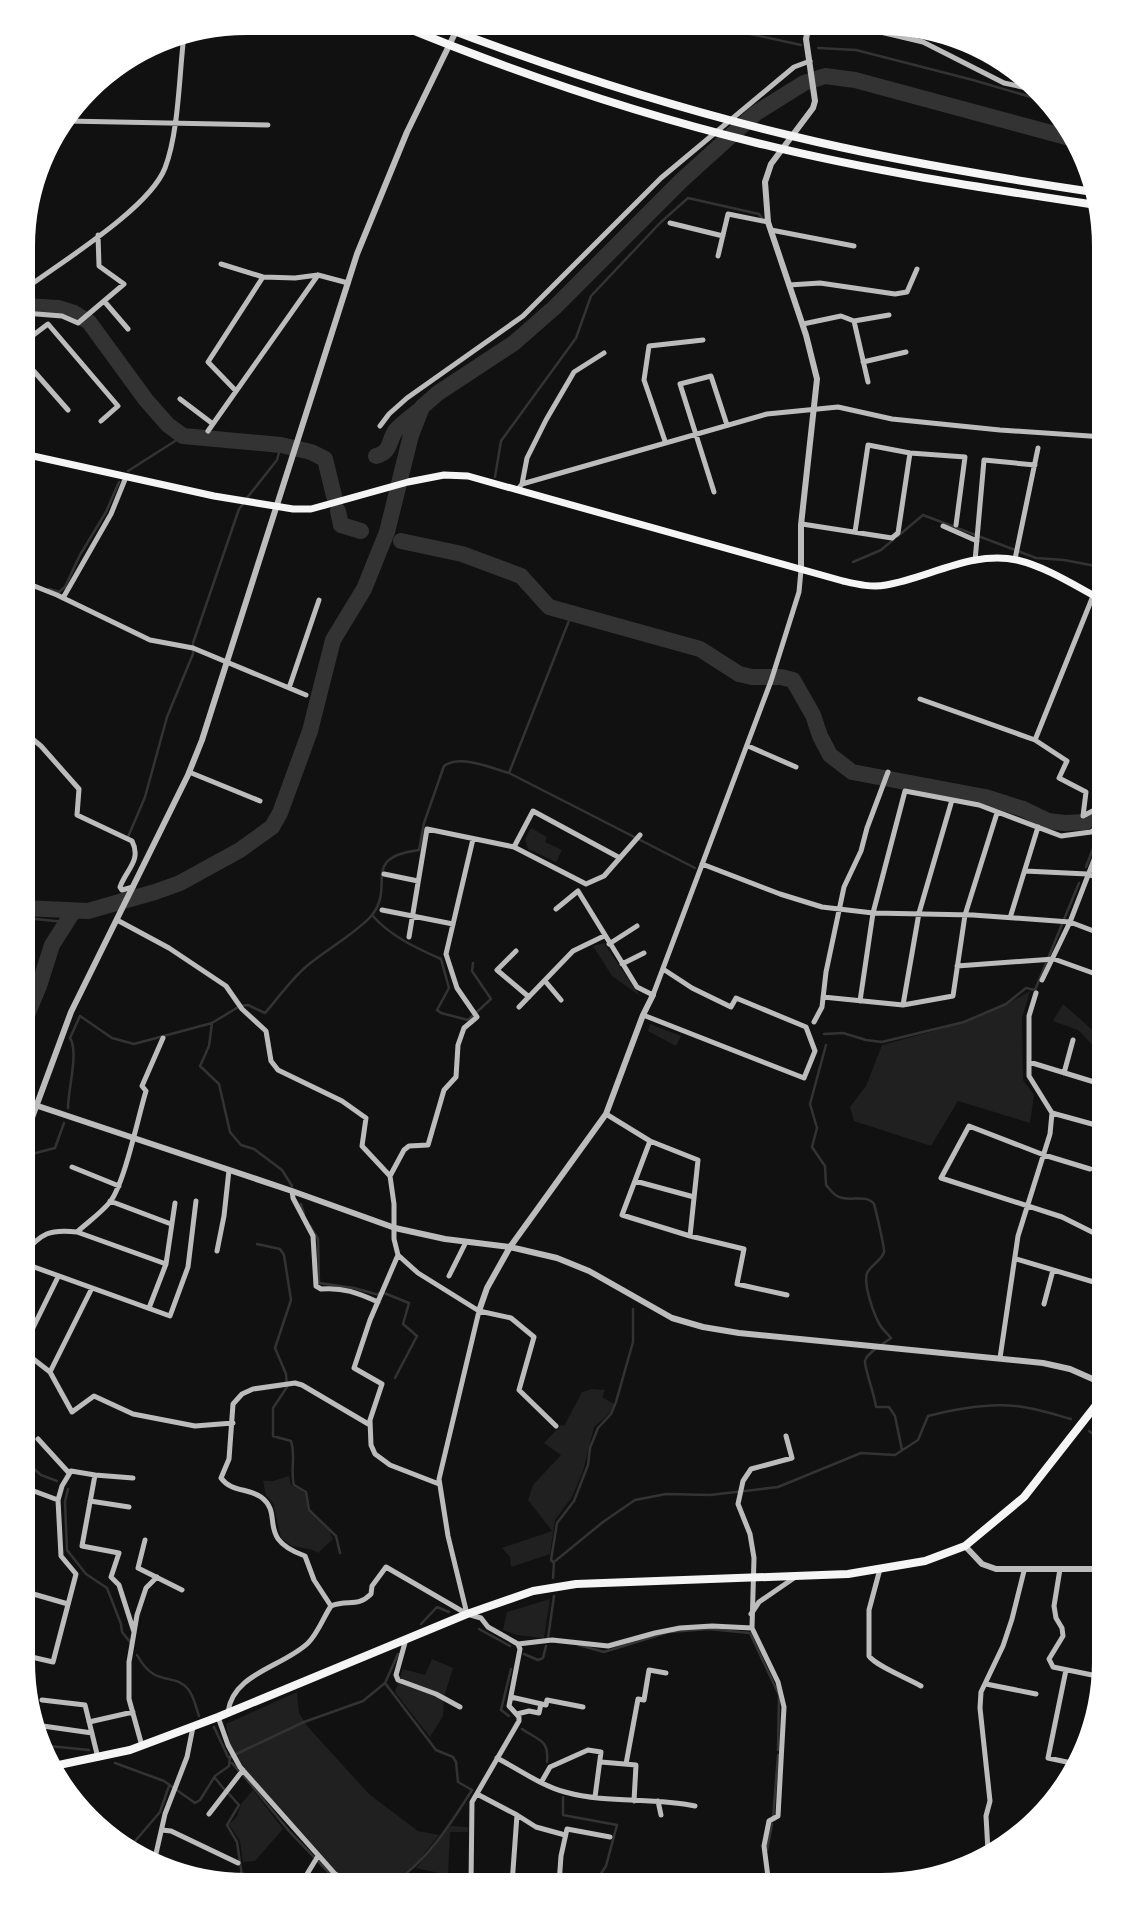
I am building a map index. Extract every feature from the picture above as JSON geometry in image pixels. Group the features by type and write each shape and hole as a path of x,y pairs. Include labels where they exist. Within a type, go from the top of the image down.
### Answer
{"main road":[{"path":"424,35 594,97 758,143 907,175 1088,204"},
{"path":"477,35 605,83 779,133 1009,179 1085,191"},
{"path":"35,456 277,508 311,509 408,482 444,475 468,476 520,486 843,581 884,586 975,561 1016,557 1092,595"},
{"path":"62,1765 142,1746 467,1614 533,1591 576,1584 848,1574 925,1561 965,1546 1024,1497 1092,1410"}],"street":[{"path":"454,35 407,132 357,254 228,662 189,772 71,1012 36,1106 395,1228 466,1242 510,1247 557,1258 589,1271 672,1318 703,1327 738,1333 1000,1358 1057,1366 1092,1377"},
{"path":"467,1614 448,1536 439,1471 479,1311 487,1288 510,1247 606,1114 748,746 800,592 802,524 817,379 803,324 770,226 765,182 771,164 813,108 815,96 807,35"},
{"path":"897,36 923,43 1003,83 1017,86"},
{"path":"35,281 129,212 152,188 164,170 174,124 183,45"},
{"path":"380,426 407,398 523,316 661,178 794,67 810,61"},
{"path":"77,121 268,125"},
{"path":"718,256 728,214 854,246"},
{"path":"670,223 723,236"},
{"path":"35,314 62,316 78,323 124,284 99,266 98,235"},
{"path":"220,264 263,276 295,278 318,275 348,283"},
{"path":"789,285 820,283 895,294 907,292 917,269"},
{"path":"208,431 318,275"},
{"path":"236,391 208,362 263,276"},
{"path":"104,301 128,329"},
{"path":"803,324 841,316 854,321 889,316"},
{"path":"854,321 868,382"},
{"path":"35,334 48,324 118,406 101,421"},
{"path":"665,441 644,380 649,346 703,340"},
{"path":"863,362 906,352"},
{"path":"520,486 527,458 574,372 604,353"},
{"path":"35,372 68,410"},
{"path":"714,492 680,384 711,376 727,425"},
{"path":"180,399 213,424"},
{"path":"520,486 665,441 767,414 815,409 838,407 892,419 1092,436"},
{"path":"855,532 868,445 911,453 965,457 956,525"},
{"path":"1016,557 1038,448"},
{"path":"802,524 892,538 898,533 911,453"},
{"path":"975,561 984,460 1035,466"},
{"path":"63,598 111,514 126,477"},
{"path":"943,526 977,536"},
{"path":"35,587 150,640 193,648 306,695"},
{"path":"1035,740 1092,598"},
{"path":"289,688 318,600"},
{"path":"920,699 1035,740 1067,761 1059,778 1086,792 1083,816 1092,812"},
{"path":"35,741 79,789 77,815 132,841 136,859 120,887 122,890 132,889"},
{"path":"748,746 796,766"},
{"path":"189,772 260,801"},
{"path":"814,1022 822,1007 826,972 844,887 861,851 888,772"},
{"path":"860,1001 873,913 905,792 979,805 1060,836 1092,831"},
{"path":"903,1005 919,913 952,800"},
{"path":"514,848 533,811 620,858"},
{"path":"823,997 903,1005 953,996 965,915 997,813"},
{"path":"1010,918 1038,827"},
{"path":"409,937 427,829 514,848 586,884 604,876 640,835"},
{"path":"390,1176 409,1146 428,1145 444,1090 456,1077 458,1045 464,1028 477,1017 457,988 446,954 472,839"},
{"path":"1042,980 1070,922 1092,862"},
{"path":"702,864 822,907 873,913 965,915 1070,922 1092,930"},
{"path":"1025,872 1092,876"},
{"path":"384,874 418,881"},
{"path":"556,909 578,891 637,987 653,995"},
{"path":"382,910 453,924"},
{"path":"117,920 169,948 226,986 242,1009 266,1031 271,1061 278,1070 342,1101 366,1118 362,1146 390,1176 394,1239 398,1255 418,1273 479,1311 511,1318 534,1337 519,1390 556,1426"},
{"path":"609,944 637,926"},
{"path":"519,1007 573,951 604,936"},
{"path":"516,951 497,970 529,997"},
{"path":"622,964 644,953"},
{"path":"957,966 1054,959 1092,973"},
{"path":"643,1015 804,1078 815,1051 806,1027 736,998 731,1007 663,970"},
{"path":"545,981 561,999"},
{"path":"1000,1358 1018,1236 1050,1134 1052,1113 1030,1076 1029,1016 1036,993"},
{"path":"77,1232 110,1201 119,1186 146,1091 142,1086 163,1038"},
{"path":"1064,1073 1073,1041"},
{"path":"1029,1062 1092,1081"},
{"path":"1052,1113 1092,1124"},
{"path":"606,1114 650,1141 698,1160 690,1236"},
{"path":"1090,1169 968,1126 941,1178 1062,1217 1092,1232"},
{"path":"650,1141 622,1215 744,1249 737,1284 787,1295"},
{"path":"72,1167 119,1186"},
{"path":"217,1251 229,1170"},
{"path":"635,1181 694,1197"},
{"path":"292,1191 313,1236 316,1286 321,1289 351,1290 378,1302"},
{"path":"110,1201 171,1224"},
{"path":"35,1268 170,1315 188,1267 196,1201"},
{"path":"149,1308 166,1264 176,1202"},
{"path":"35,1241 40,1236 58,1230 77,1232 166,1264"},
{"path":"449,1276 466,1242"},
{"path":"398,1255 354,1368 382,1384 370,1425 370,1444 375,1454 390,1465 439,1484"},
{"path":"1016,1259 1092,1281"},
{"path":"1044,1304 1053,1270"},
{"path":"35,1326 58,1277"},
{"path":"50,1372 92,1288"},
{"path":"35,1360 50,1372 72,1412 94,1396 133,1414 195,1426 233,1423"},
{"path":"331,1606 314,1580 305,1556 287,1549 276,1538 269,1507 261,1497 226,1485 221,1478 229,1460 233,1404 242,1394 253,1390 295,1383 370,1425"},
{"path":"767,1873 764,1846 769,1821 778,1816 784,1707 778,1682 752,1628 754,1558 750,1534 738,1504 743,1481 751,1469 792,1458 786,1436"},
{"path":"38,1439 69,1473"},
{"path":"35,1658 53,1662 76,1574 61,1556 58,1500 69,1473 71,1471 133,1478"},
{"path":"94,1475 82,1546 119,1553 111,1577 119,1585 134,1632"},
{"path":"35,1491 58,1500"},
{"path":"90,1501 130,1507"},
{"path":"145,1540 138,1568 182,1590"},
{"path":"965,1546 982,1564 996,1569 1092,1569"},
{"path":"228,1713 230,1700 241,1686 262,1671 287,1660 310,1642 331,1606 364,1601 386,1567 467,1614 481,1618 488,1626 518,1644 552,1640 608,1646 680,1628 752,1628"},
{"path":"880,1569 869,1610 869,1656 874,1663 920,1686"},
{"path":"1060,1569 1054,1606 1063,1636 1049,1660 1053,1667 1092,1675"},
{"path":"988,1843 986,1816 990,1801 980,1708 981,1692 1012,1619 1024,1571"},
{"path":"751,1614 759,1602 796,1576"},
{"path":"142,1746 130,1699 129,1662 146,1588 157,1577"},
{"path":"35,1594 68,1604"},
{"path":"406,1639 396,1675 398,1680 436,1694 460,1707"},
{"path":"471,1873 472,1802 519,1721 517,1714 509,1706 520,1649 518,1644"},
{"path":"626,1764 638,1699 644,1700 649,1670 666,1674"},
{"path":"1066,1670 1048,1758 1066,1762"},
{"path":"986,1685 1036,1694"},
{"path":"511,1697 546,1705 547,1700 583,1707"},
{"path":"42,1700 85,1705 98,1758"},
{"path":"517,1714 529,1711 539,1713 541,1704"},
{"path":"89,1722 133,1712"},
{"path":"218,1717 234,1756 243,1770 317,1859 334,1873"},
{"path":"45,1726 92,1733"},
{"path":"156,1852 187,1757 193,1726"},
{"path":"542,1781 550,1767 588,1750 601,1752 595,1797"},
{"path":"497,1758 564,1792 613,1801 668,1800 695,1806"},
{"path":"601,1762 636,1765 634,1801"},
{"path":"209,1814 243,1770"},
{"path":"477,1794 536,1827 565,1835"},
{"path":"658,1801 661,1815"},
{"path":"513,1873 517,1815"},
{"path":"560,1873 567,1829 610,1837"},
{"path":"162,1830 238,1863"},
{"path":"308,1873 317,1859"}],"shaded area":[{"path":"531,828 547,837 545,842 562,850 556,862 528,849 525,839"},
{"path":"604,943 640,996 612,976 593,946"},
{"path":"1030,991 1022,1018 1023,1080 1034,1095 1030,1123 958,1101 931,1146 854,1121 850,1107 866,1086 882,1045 977,1017"},
{"path":"1063,1004 1092,1029 1092,1045 1078,1030 1053,1021"},
{"path":"650,1024 681,1036 676,1046 648,1031"},
{"path":"592,1389 605,1390 602,1397 614,1404 609,1414 594,1427 583,1471 572,1497 555,1520 550,1554 511,1567 510,1557 502,1548 552,1531 528,1500 533,1485 561,1455 544,1443 561,1425 564,1426 582,1392"},
{"path":"289,1476 291,1485 305,1493 308,1511 329,1531 333,1539 318,1553 292,1546 281,1538 273,1503 266,1495 263,1481"},
{"path":"550,1599 544,1638 517,1635 503,1630 507,1612"},
{"path":"432,1659 453,1668 444,1697 443,1716 430,1737 395,1692 403,1669 425,1675"},
{"path":"297,1692 299,1713 308,1727 369,1794 418,1831 439,1835 415,1865 404,1873 339,1873 242,1766 230,1745 226,1724"},
{"path":"253,1790 283,1829 255,1861 243,1862 240,1841 229,1824 237,1817 241,1804"},
{"path":"450,1826 468,1827 468,1832 450,1832 448,1873 416,1868"}],"waterway":[{"path":"755,35 801,45"},
{"path":"818,48 856,50 1030,97"},
{"path":"35,909 88,911 155,892 180,883 240,850 272,827 280,813 310,731 333,640 364,589 387,532 411,435 422,407 438,393 514,343 555,307 682,180 756,113 804,83 825,76 855,80 1060,135"},
{"path":"495,477 501,441 576,338 591,296 660,223 688,198 759,214 762,218"},
{"path":"35,307 58,308 89,322 146,400 168,425 183,436 281,445 311,452 325,459 334,496"},
{"path":"376,456 385,452 396,430 418,411"},
{"path":"128,471 183,436"},
{"path":"247,498 277,460 281,445"},
{"path":"49,589 59,592 65,587 80,555 106,512 119,482"},
{"path":"128,837 145,797 167,717 193,654 193,643 243,504"},
{"path":"338,511 341,525 361,531"},
{"path":"898,536 923,515 1036,558 1092,565"},
{"path":"853,562 881,550 893,540"},
{"path":"401,541 462,554 521,576 549,607 700,649 739,674 793,680 813,715 830,755 852,772 985,797 1023,809 1048,821 1085,822 1092,818"},
{"path":"68,1108 73,1061 70,1038 80,1016 112,1038 134,1044 212,1023 240,1006 248,1005 265,1013 302,970 366,921 378,904 384,866 390,859 419,850 424,823 444,766 459,761 485,765 509,773 572,613"},
{"path":"509,773 695,868"},
{"path":"1086,867 1092,851"},
{"path":"824,1034 843,1033 882,1042 964,1022 1006,1004 1026,988 1035,990 1079,883"},
{"path":"35,996 52,945 73,912"},
{"path":"372,915 395,935 441,959 449,988 437,1010 441,1013 468,1020 491,999 472,971 473,963"},
{"path":"35,919 66,922"},
{"path":"212,1023 209,1046 200,1066 219,1084 230,1132 241,1145 254,1149 282,1170 292,1186"},
{"path":"826,1045 810,1104 817,1128 812,1147 825,1166 826,1185 834,1194 841,1198 866,1199 874,1204 884,1252 867,1273 866,1284 881,1327 891,1338 869,1354 865,1364 876,1407 889,1407 895,1416 902,1450"},
{"path":"35,1153 55,1148 64,1123"},
{"path":"301,1204 304,1214"},
{"path":"310,1226 318,1239 319,1283 379,1293"},
{"path":"257,1244 280,1249 284,1255 291,1300 275,1348 286,1374 287,1387 273,1408 273,1436 291,1441 294,1485 306,1492 309,1510 336,1536 340,1553"},
{"path":"384,1293 409,1303 403,1324 417,1336 395,1378"},
{"path":"553,1562 551,1560 557,1523 574,1501 598,1428 611,1414 616,1402 633,1342 633,1309"},
{"path":"553,1578 554,1562 635,1500 666,1494 710,1495 778,1487 861,1453 895,1455 918,1440 928,1416 960,1409 994,1405 1016,1406 1071,1419"},
{"path":"35,1470 57,1481"},
{"path":"68,1489 65,1502 67,1550 86,1574 107,1588 122,1632 130,1642"},
{"path":"548,1638 554,1596"},
{"path":"421,1624 437,1607 449,1612"},
{"path":"479,1629 510,1646"},
{"path":"579,1645 604,1652 669,1632 709,1629 750,1633 779,1695 778,1750"},
{"path":"524,1654 538,1660 543,1658 546,1646"},
{"path":"115,1763 164,1781 195,1803 200,1800 215,1776 229,1766 230,1757 304,1722 363,1701 385,1683 398,1654"},
{"path":"137,1655 151,1672 176,1681 188,1689 199,1716"},
{"path":"509,1716 501,1710 511,1669"},
{"path":"385,1683 436,1750 453,1757 458,1782 472,1790 446,1829 407,1873"},
{"path":"214,1727 228,1757"},
{"path":"522,1729 544,1745 547,1762"},
{"path":"53,1746 89,1750"},
{"path":"773,1819 778,1755"},
{"path":"232,1763 238,1770"},
{"path":"243,1775 289,1831 329,1873"},
{"path":"215,1778 224,1789"},
{"path":"135,1841 160,1812 169,1786"},
{"path":"229,1794 239,1805 227,1825 237,1842 241,1873"},
{"path":"563,1797 563,1815 617,1825 606,1866 601,1873"},
{"path":"767,1850 772,1824"}]}
